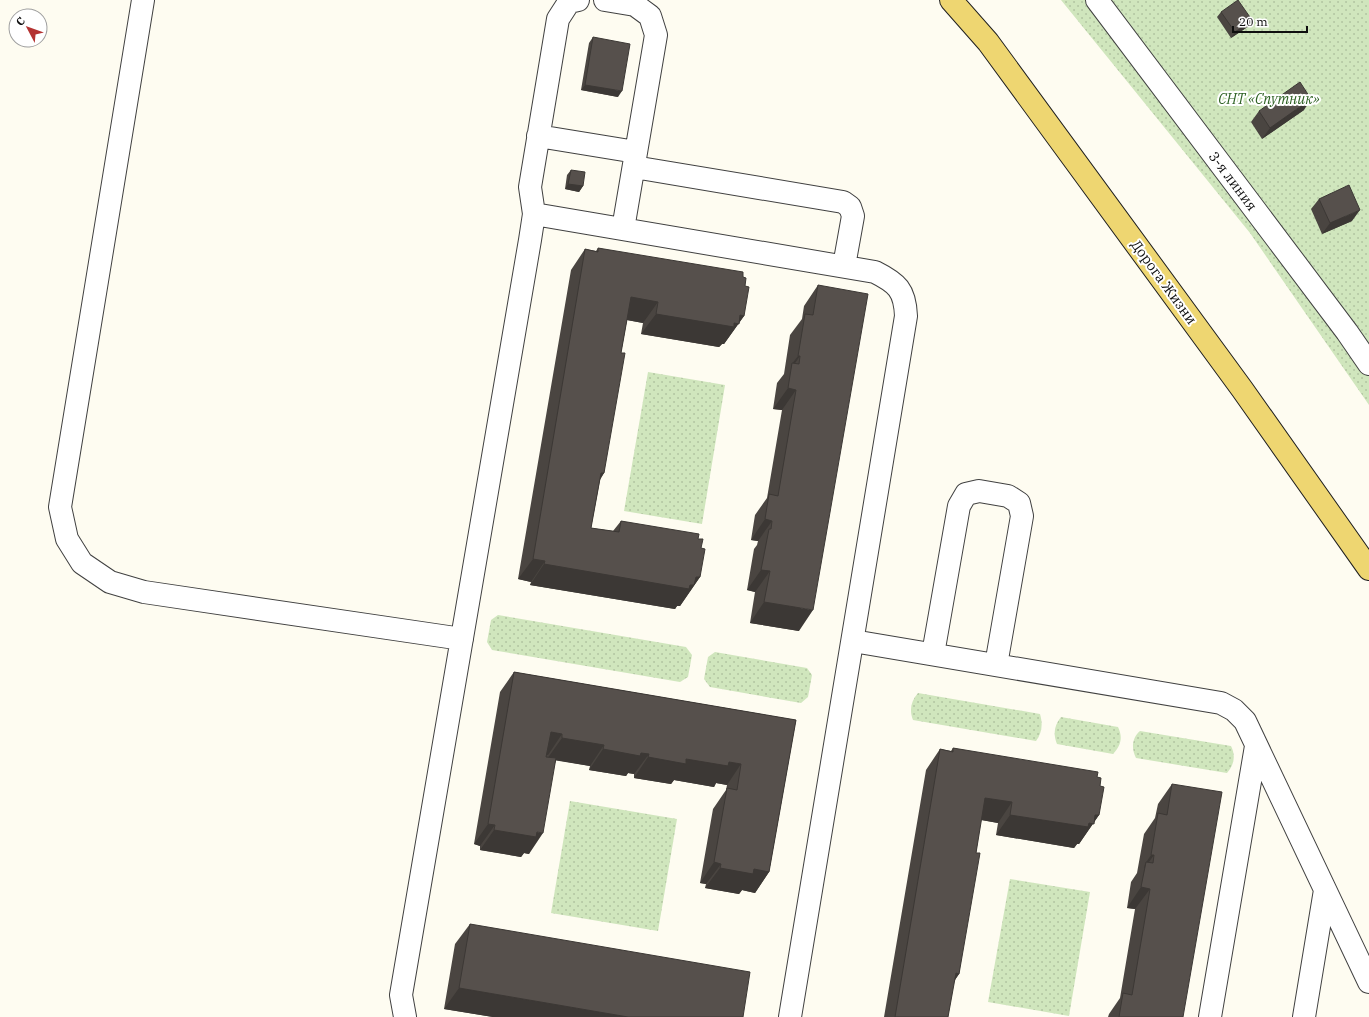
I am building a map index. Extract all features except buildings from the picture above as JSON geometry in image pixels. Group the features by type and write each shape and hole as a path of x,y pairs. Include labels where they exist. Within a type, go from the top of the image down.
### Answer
{"main road":[{"name":"Дорога Жизни","path":"951,0 988,42 1218,356 1369,569"}],"street":[{"path":"143,0 60,507 67,539 82,564 110,582 144,592 462,639"},
{"path":"405,1017 401,996 534,214 530,188 538,136 558,19 569,2 578,0"},
{"path":"604,0 635,5 650,16 656,35 623,229"},
{"name":"3-я линия","path":"1097,0 1369,364"},
{"path":"538,136 635,160 843,202 850,208 853,216 844,266"},
{"path":"534,214 875,272 889,279 899,288 906,303 906,316 790,1017"},
{"path":"933,654 959,506 966,494 979,491 986,492 1008,496 1019,503 1022,516 996,665"},
{"path":"853,641 1221,703 1234,710 1245,721 1369,982"},
{"path":"1210,1017 1256,746"},
{"path":"1304,1017 1325,890"}],"green space":[{"name":"СНТ «Спутник»","path":"1061,0 1369,0 1369,405 1250,233"},
{"path":"648,372 725,385 702,524 624,511"},
{"path":"498,615 686,647 692,655 688,677 680,682 492,650 487,642 491,620"},
{"path":"715,652 807,668 812,675 808,697 801,703 710,687 704,679 708,657"},
{"path":"918,693 1040,714 1042,725 1041,732 1036,741 913,720 911,706"},
{"path":"1061,717 1118,727 1121,738 1118,748 1113,754 1057,744 1055,730"},
{"path":"1140,731 1231,746 1234,757 1233,764 1227,773 1136,758 1133,751 1133,743 1135,737"},
{"path":"570,801 677,819 658,931 551,913"},
{"path":"1010,879 1090,892 1069,1016 988,1002"}]}
